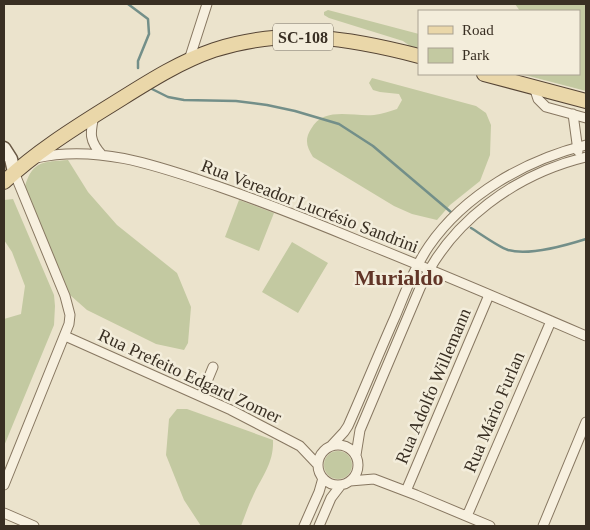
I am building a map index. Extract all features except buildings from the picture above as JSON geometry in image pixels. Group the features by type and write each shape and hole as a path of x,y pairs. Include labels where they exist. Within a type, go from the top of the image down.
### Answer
{"main road":[{"name":"SC-108","path":"4,182 31,159 94,116 150,81 189,60 213,50 238,43 289,37 323,37 352,40 418,56"},
{"path":"488,75 586,101"},
{"path":"4,148 11,158 14,172"},
{"path":"4,161 14,172"}],"street":[{"path":"189,60 207,4"},
{"path":"534,87 538,99 546,107 586,118"},
{"path":"350,481 358,469 357,457 360,430 429,269 439,253 453,237 473,216 493,200 540,173 583,158 582,146 573,114"},
{"path":"94,116 91,138 94,147 102,155"},
{"path":"341,485 331,484 323,478 318,465 320,455 348,426 417,264 444,227 492,186 518,170 544,158 582,146"},
{"name":"Rua Vereador Lucrésio Sandrini","path":"31,159 68,153 102,155 128,159 169,170 277,207 586,336"},
{"path":"4,485 65,336 70,315 65,296 14,172"},
{"name":"Rua Adolfo Willemann","path":"406,491 489,295"},
{"name":"Rua Mário Furlan","path":"467,516 551,321"},
{"name":"Rua Prefeito Edgard Zomer","path":"65,336 201,396 300,446 318,465"},
{"path":"201,396 213,367"},
{"path":"542,526 586,422"},
{"path":"328,447 340,444 350,448 374,479"},
{"name":"Rua Prefeito Edgard Zomer","path":"300,446 328,447"},
{"path":"304,526 323,478"},
{"path":"319,526 331,498 341,485 350,481 374,479 490,526"},
{"path":"4,513 34,526"}],"green space":[{"path":"515,4 586,4 586,91 525,75 580,75 580,10 519,10"},
{"path":"328,10 418,34 418,48 410,46 403,41 329,18 324,15 324,12"},
{"path":"372,78 476,106 486,113 491,125 490,155 480,181 450,205 437,220 412,214 394,206 313,157 309,150 307,140 309,133 323,117 339,114 374,115 397,109 402,100 399,94 373,90 369,83"},
{"path":"68,160 88,192 117,225 177,273 191,307 188,343 184,350 156,344 87,310 70,295 25,186 32,171 40,164"},
{"path":"13,199 54,295 55,306 54,325 4,446 4,319 21,314 25,286 12,252 4,240 4,200"},
{"path":"239,200 274,213 259,251 225,237"},
{"path":"292,242 328,263 298,313 262,292"},
{"path":"177,409 187,409 273,440 272,456 241,526 201,526 184,500 166,455 169,419"},
{"path":"338,451 348,455 352,465 348,475 338,479 328,475 324,465 328,455"}],"waterway":[{"path":"128,4 148,19 149,34 138,61 138,68"},
{"path":"152,89 168,97 184,100 236,101 267,105 339,124 373,146 452,213"},
{"path":"471,228 508,250 526,252 547,249 586,239"}],"district":[{"name":"Murialdo","path":"399,277"}]}
